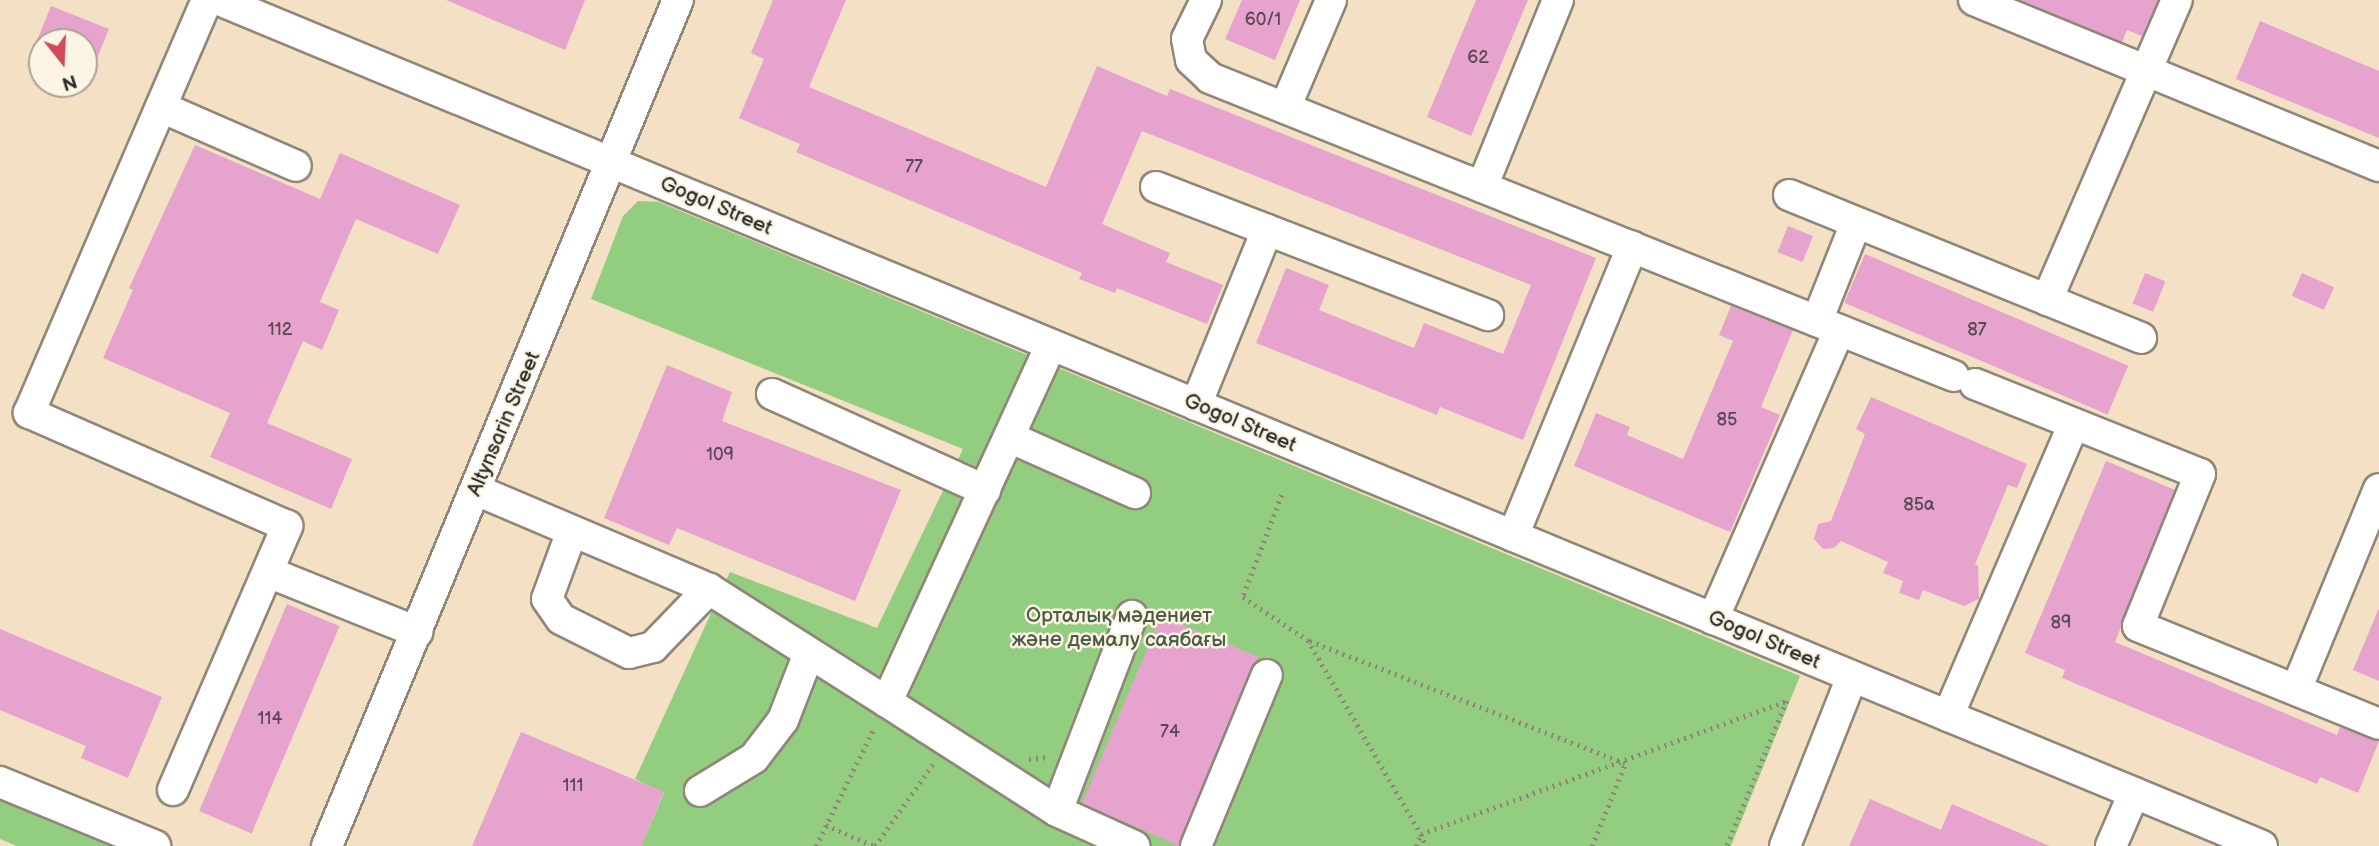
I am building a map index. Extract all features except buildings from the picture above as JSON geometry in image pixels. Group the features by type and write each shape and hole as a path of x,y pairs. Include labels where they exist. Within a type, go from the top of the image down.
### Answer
{"street":[{"path":"173,790 287,526 29,413 207,0"},
{"name":"Gogol Street","path":"219,0 2262,846"},
{"name":"Altynsarin Street","path":"327,846 613,163 678,0"},
{"path":"1206,0 1187,39 1191,60 1210,78 2200,474 2138,626 2379,724"},
{"path":"1285,108 1331,0"},
{"path":"1482,187 1558,0"},
{"path":"1974,0 2379,166"},
{"path":"2047,300 2177,0"},
{"path":"161,107 296,166"},
{"path":"1156,187 1488,315"},
{"path":"1789,195 2141,338"},
{"path":"1713,619 1828,325 1856,223"},
{"path":"1196,405 1266,230"},
{"path":"1513,536 1632,247"},
{"path":"887,702 1051,345"},
{"path":"772,394 985,490"},
{"path":"1948,716 2074,424"},
{"path":"1009,437 1135,493"},
{"path":"2296,690 2379,489"},
{"path":"476,491 709,589 1056,811 1134,846"},
{"path":"572,531 547,599 561,619 629,653 653,647 709,589"},
{"path":"268,572 417,632"},
{"path":"1056,811 1132,616"},
{"path":"700,791 754,758 783,720 809,653"},
{"path":"1196,846 1268,676"},
{"path":"1786,843 1853,677"},
{"path":"0,782 155,846"},
{"path":"2111,846 2134,793"}],"path":[{"path":"1282,495 1243,597 1308,640 1626,763"},
{"path":"1308,640 1426,846"},
{"path":"1416,846 1421,834 1626,763 1787,701 1727,846"},
{"path":"816,846 887,702"},
{"path":"1592,846 1626,763"},
{"path":"826,825 874,846"}],"green space":[{"name":"Орталық мәдениет және демалу саябағы","path":"638,201 659,202 1800,676 1731,846 641,846 664,793 635,779 730,572 877,628 963,449 591,299 623,216"},
{"path":"0,793 126,846 17,846 0,839"}]}
